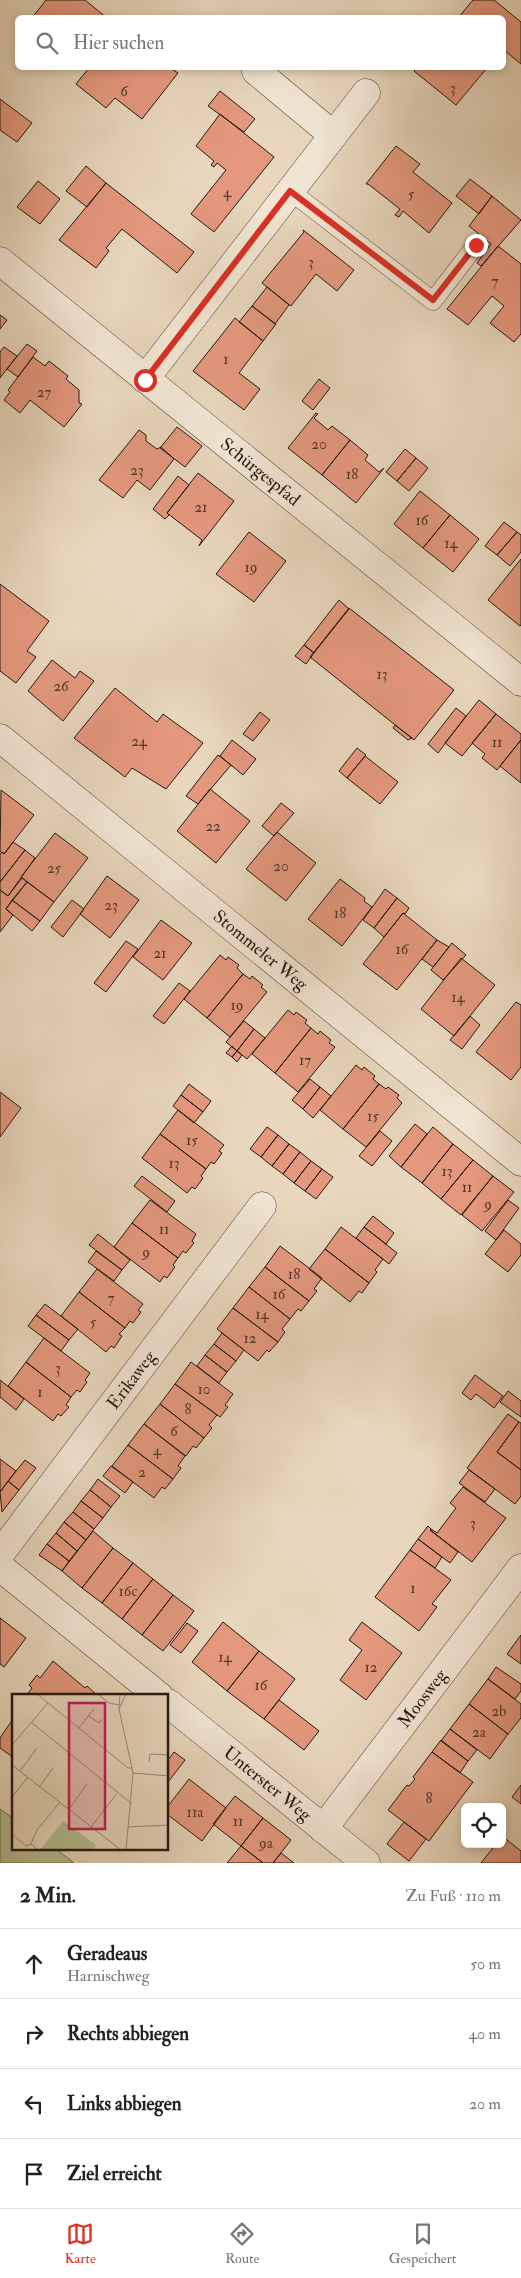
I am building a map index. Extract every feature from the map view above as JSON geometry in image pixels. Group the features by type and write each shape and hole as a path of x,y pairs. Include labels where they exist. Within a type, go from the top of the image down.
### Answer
{"street":[{"path":"256,71 334,136"},
{"path":"145,380 366,93"},
{"name":"Schürgespfad","path":"0,261 521,682"},
{"name":"Stommeler Weg","path":"0,738 521,1162"},
{"name":"Erikaweg","path":"0,1554 262,1206"},
{"path":"0,1567 157,1694"},
{"name":"Moosweg","path":"324,1829 521,1568"},
{"name":"Unterster Weg","path":"169,1704 366,1863"}],"lane":[{"path":"290,191 433,300 476,245"}],"green space":[{"path":"0,1809 12,1818 12,1850 57,1850 74,1863 0,1863"}],"building":[{"path":"46,0 85,0 103,15 34,15"},
{"path":"473,0 494,0 521,22 521,64 506,52 506,15 460,15"},
{"path":"87,70 173,70 178,73 142,119 115,98 106,108 76,84"},
{"path":"415,70 485,70 456,105"},
{"path":"220,91 255,119 244,132 208,106"},
{"path":"0,99 32,123 17,142 0,130"},
{"path":"220,114 274,157 214,232 191,214 226,170 217,163 214,167 211,165 214,161 196,146"},
{"path":"396,146 420,164 413,172 452,203 429,233 403,211 399,217 395,215 400,209 366,184"},
{"path":"86,166 106,183 87,207 66,191"},
{"path":"470,179 492,196 479,214 456,196"},
{"path":"38,181 60,199 40,224 17,207"},
{"path":"106,183 194,252 177,273 122,229 106,248 109,251 96,268 59,240"},
{"path":"492,196 521,220 481,266 477,263 491,244 469,226"},
{"path":"303,230 354,270 337,291 316,274 291,306 262,283 304,232"},
{"path":"498,246 521,264 521,334 514,342 490,323 504,306 492,296 468,325 447,309"},
{"path":"267,287 289,305 275,324 252,306"},
{"path":"252,306 276,324 263,341 239,322"},
{"path":"0,315 7,320 0,329"},
{"path":"235,318 263,341 239,373 260,389 244,410 193,371"},
{"path":"27,344 37,351 18,377 7,369"},
{"path":"4,347 17,356 0,378 0,352"},
{"path":"33,357 45,366 49,361 68,376 66,379 79,390 79,403 82,404 64,427 30,400 20,413 4,400 10,392 8,390"},
{"path":"319,379 330,388 313,410 302,401"},
{"path":"316,413 318,414 314,418 328,430 332,426 350,440 322,475 288,448"},
{"path":"177,427 202,446 185,467 160,448"},
{"path":"139,430 146,435 146,441 157,449 161,447 174,459 150,490 137,480 123,498 99,480"},
{"path":"350,440 368,455 365,460 379,472 384,468 356,503 322,475"},
{"path":"405,449 416,458 397,481 386,472"},
{"path":"416,458 428,468 409,491 397,481"},
{"path":"198,473 234,501 199,546 202,540 167,513"},
{"path":"178,476 189,485 167,513 169,515 165,519 153,509"},
{"path":"420,491 450,515 423,548 394,524"},
{"path":"450,515 479,539 453,572 423,548"},
{"path":"504,522 517,532 497,555 485,546"},
{"path":"249,532 286,561 254,602 216,574"},
{"path":"517,532 521,535 521,552 510,566 497,555"},
{"path":"521,559 521,625 520,626 488,600"},
{"path":"0,584 49,621 27,651 36,657 16,683 0,671"},
{"path":"339,600 349,609 314,653 304,645"},
{"path":"349,608 454,690 414,740 310,657"},
{"path":"304,645 314,653 306,664 295,656"},
{"path":"52,660 75,678 80,671 94,681 63,721 28,691"},
{"path":"115,688 157,722 163,714 203,743 166,789 132,768 125,777 74,738"},
{"path":"479,700 496,714 462,756 445,743"},
{"path":"456,708 466,716 438,753 428,744"},
{"path":"260,712 270,720 253,741 243,734"},
{"path":"496,714 521,734 521,740 497,770 482,758 485,754 472,743"},
{"path":"395,725 412,738 408,740 393,728"},
{"path":"232,740 256,759 243,775 220,756"},
{"path":"521,740 521,783 500,766"},
{"path":"357,748 366,755 347,778 339,771"},
{"path":"218,755 231,765 198,804 186,796"},
{"path":"365,756 398,782 380,804 347,778"},
{"path":"210,789 250,821 216,863 177,831"},
{"path":"1,790 34,815 4,854 0,851"},
{"path":"281,803 294,813 274,836 262,826"},
{"path":"277,832 316,863 286,901 246,869"},
{"path":"55,833 88,858 54,902 21,877"},
{"path":"13,842 25,850 0,882 0,854 2,852 4,854"},
{"path":"25,850 35,858 8,896 0,890 0,882"},
{"path":"107,876 139,900 110,938 80,914"},
{"path":"22,878 27,882 6,909 13,915 0,932 0,890 8,896"},
{"path":"340,879 365,898 364,901 372,907 342,946 308,919"},
{"path":"27,882 54,902 40,921 12,900"},
{"path":"385,889 397,898 374,928 363,920"},
{"path":"397,898 409,908 384,937 374,928"},
{"path":"12,900 40,921 32,931 6,909"},
{"path":"72,900 84,909 63,937 51,927"},
{"path":"403,913 437,940 397,990 363,964"},
{"path":"161,920 192,943 163,980 133,957"},
{"path":"437,940 449,947 433,967 422,959"},
{"path":"126,941 138,949 106,992 94,983"},
{"path":"452,943 466,955 443,980 431,970"},
{"path":"220,955 226,960 228,957 239,965 237,968 243,974 207,1018 184,999"},
{"path":"461,958 495,985 454,1036 421,1009"},
{"path":"243,974 250,979 252,976 263,985 261,987 267,992 230,1037 207,1018"},
{"path":"179,983 190,991 164,1024 153,1016"},
{"path":"516,1002 521,1005 521,1067 511,1080 476,1052"},
{"path":"288,1010 294,1015 296,1012 307,1020 305,1023 311,1028 275,1073 252,1054"},
{"path":"470,1016 480,1025 462,1049 450,1040"},
{"path":"244,1021 254,1029 237,1051 226,1042"},
{"path":"311,1028 318,1034 320,1031 331,1040 329,1043 335,1047 298,1092 275,1073"},
{"path":"254,1029 265,1038 247,1059 237,1051"},
{"path":"232,1046 237,1051 232,1057 226,1053"},
{"path":"237,1051 242,1055 237,1062 232,1057"},
{"path":"356,1065 362,1070 364,1067 375,1076 373,1079 379,1084 343,1129 320,1110"},
{"path":"310,1079 320,1087 303,1109 292,1100"},
{"path":"189,1084 211,1101 203,1112 181,1095"},
{"path":"379,1084 386,1089 388,1087 399,1095 397,1098 402,1103 366,1147 343,1129"},
{"path":"320,1087 331,1096 313,1118 303,1109"},
{"path":"0,1092 21,1108 0,1137"},
{"path":"181,1095 203,1112 194,1123 173,1106"},
{"path":"178,1110 224,1145 219,1151 222,1153 214,1164 211,1162 206,1169 160,1134"},
{"path":"415,1124 427,1134 401,1167 389,1156"},
{"path":"267,1127 278,1135 261,1157 250,1149"},
{"path":"433,1127 453,1144 422,1183 401,1167"},
{"path":"380,1131 392,1141 372,1166 359,1156"},
{"path":"160,1134 206,1169 201,1176 203,1178 195,1189 192,1187 187,1193 142,1158"},
{"path":"278,1135 289,1144 272,1166 261,1157"},
{"path":"289,1144 300,1152 283,1174 272,1166"},
{"path":"453,1144 473,1160 441,1199 422,1183"},
{"path":"300,1152 311,1161 294,1183 283,1174"},
{"path":"473,1160 493,1176 461,1215 441,1199"},
{"path":"311,1161 322,1169 305,1191 294,1183"},
{"path":"322,1169 333,1177 316,1199 305,1191"},
{"path":"142,1176 175,1201 167,1212 134,1186"},
{"path":"493,1176 514,1192 482,1231 462,1215"},
{"path":"150,1200 196,1234 192,1241 194,1243 186,1253 183,1251 178,1258 132,1223"},
{"path":"508,1200 519,1208 496,1240 485,1231"},
{"path":"373,1216 394,1233 386,1244 364,1227"},
{"path":"132,1223 178,1258 173,1265 175,1267 167,1278 164,1276 160,1282 114,1247"},
{"path":"341,1227 383,1259 369,1283 325,1249"},
{"path":"364,1227 397,1253 389,1264 356,1238"},
{"path":"504,1230 521,1244 521,1255 508,1272 485,1254"},
{"path":"98,1234 130,1260 122,1270 89,1245"},
{"path":"280,1246 322,1278 314,1289 317,1291 309,1301 265,1267"},
{"path":"325,1249 369,1283 362,1293 359,1291 350,1302 309,1269"},
{"path":"96,1251 122,1270 114,1281 88,1262"},
{"path":"265,1267 309,1301 301,1311 298,1309 290,1319 249,1287"},
{"path":"97,1269 143,1304 138,1310 141,1312 133,1323 130,1321 125,1328 79,1292"},
{"path":"249,1287 290,1319 282,1329 285,1332 278,1342 233,1308"},
{"path":"79,1292 125,1328 119,1334 122,1336 114,1348 111,1346 106,1352 61,1316"},
{"path":"45,1304 78,1329 69,1340 36,1315"},
{"path":"233,1308 278,1342 269,1352 267,1350 258,1361 217,1329"},
{"path":"36,1315 69,1340 61,1351 28,1326"},
{"path":"222,1333 244,1350 236,1361 214,1344"},
{"path":"44,1338 90,1373 85,1380 87,1382 80,1392 77,1390 71,1397 26,1362"},
{"path":"214,1344 236,1361 227,1372 205,1355"},
{"path":"205,1355 227,1372 219,1383 197,1366"},
{"path":"26,1362 71,1397 66,1405 69,1407 61,1416 58,1414 53,1421 8,1386"},
{"path":"191,1362 233,1394 225,1405 228,1407 220,1417 175,1384"},
{"path":"475,1375 503,1396 494,1408 476,1394 471,1400 462,1393"},
{"path":"0,1380 24,1399 16,1410 0,1397"},
{"path":"175,1384 217,1415 209,1425 212,1428 204,1438 160,1404"},
{"path":"508,1391 521,1401 521,1417 500,1402"},
{"path":"160,1404 204,1438 196,1448 193,1446 186,1456 144,1424"},
{"path":"508,1414 519,1422 497,1452 521,1470 521,1496 515,1504 467,1468"},
{"path":"519,1422 521,1423 521,1470 497,1452"},
{"path":"144,1424 185,1456 178,1466 181,1468 173,1479 128,1445"},
{"path":"128,1445 173,1479 165,1489 162,1487 154,1498 112,1466"},
{"path":"0,1459 16,1471 0,1492"},
{"path":"25,1460 36,1468 19,1490 8,1481"},
{"path":"111,1466 133,1482 125,1493 103,1476"},
{"path":"469,1470 495,1489 485,1502 459,1483"},
{"path":"98,1479 120,1496 111,1507 90,1490"},
{"path":"8,1481 19,1490 2,1512 0,1492"},
{"path":"463,1487 506,1518 472,1562 430,1530 437,1533 456,1508 450,1503"},
{"path":"90,1490 111,1507 103,1518 81,1501"},
{"path":"81,1501 103,1518 94,1529 73,1512"},
{"path":"73,1512 94,1529 86,1540 64,1522"},
{"path":"64,1522 86,1540 77,1551 56,1533"},
{"path":"428,1526 430,1530 458,1552 450,1563 418,1539"},
{"path":"93,1531 113,1548 82,1588 62,1571"},
{"path":"56,1533 77,1551 69,1561 47,1544"},
{"path":"418,1539 442,1557 435,1568 410,1550"},
{"path":"47,1544 69,1561 62,1571 39,1555"},
{"path":"113,1548 133,1563 102,1603 82,1588"},
{"path":"410,1550 451,1580 432,1604 437,1607 419,1631 375,1597"},
{"path":"133,1563 153,1579 122,1619 102,1603"},
{"path":"153,1579 173,1595 142,1635 122,1619"},
{"path":"173,1595 194,1611 163,1651 142,1635"},
{"path":"0,1618 26,1638 4,1667 0,1664"},
{"path":"223,1622 259,1651 227,1691 192,1662"},
{"path":"362,1622 402,1653 366,1700 340,1680 362,1650 349,1640"},
{"path":"187,1623 198,1631 181,1653 170,1645"},
{"path":"521,1635 521,1664 507,1654"},
{"path":"259,1651 295,1679 264,1719 227,1691"},
{"path":"53,1661 85,1688 87,1686 96,1694 28,1694 32,1688 29,1685 37,1675 40,1678"},
{"path":"496,1667 521,1684 521,1691 515,1699 488,1679"},
{"path":"488,1679 521,1704 521,1718 508,1734 469,1704"},
{"path":"279,1700 319,1731 304,1750 264,1719"},
{"path":"469,1704 508,1734 490,1759 450,1729"},
{"path":"12,1718 12,1757 0,1748 0,1738"},
{"path":"450,1729 477,1750 468,1761 441,1741"},
{"path":"441,1740 468,1761 460,1773 432,1752"},
{"path":"174,1752 185,1760 169,1781 169,1759"},
{"path":"432,1752 473,1782 429,1841 388,1810 407,1785 409,1786 415,1779 413,1777"},
{"path":"189,1779 226,1808 202,1841 169,1816 169,1805"},
{"path":"521,1785 521,1804 512,1797"},
{"path":"235,1796 263,1818 241,1846 213,1824"},
{"path":"263,1818 291,1840 273,1863 263,1863 241,1846"},
{"path":"404,1822 426,1839 409,1861 387,1844"},
{"path":"506,1839 521,1851 521,1863 481,1863 493,1848 506,1848"},
{"path":"241,1846 263,1863 227,1863"},
{"path":"281,1853 294,1863 273,1863"}],"route":[{"path":"145,380 290,191 433,300 476,245"}]}
